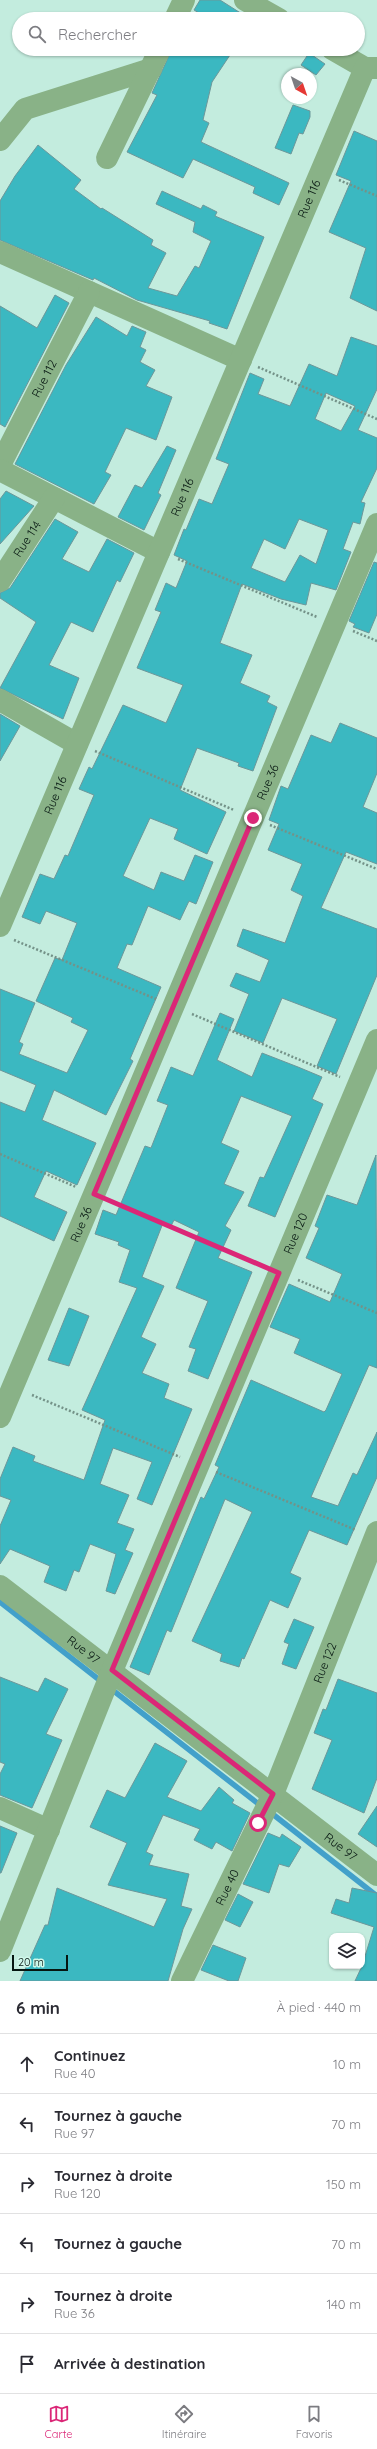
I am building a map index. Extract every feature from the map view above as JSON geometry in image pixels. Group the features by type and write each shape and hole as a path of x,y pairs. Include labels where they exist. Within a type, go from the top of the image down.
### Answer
{"street":[{"path":"178,12 184,0"},
{"path":"246,0 267,12"},
{"path":"107,158 157,56"},
{"path":"346,56 371,68"},
{"path":"0,140 25,109 151,68"},
{"name":"Rue 116","path":"0,926 321,172 371,68"},
{"path":"0,252 241,360"},
{"name":"Rue 112","path":"0,465 89,292"},
{"path":"0,470 159,552"},
{"name":"Rue 114","path":"0,581 54,498"},
{"name":"Rue 36","path":"0,1417 377,524"},
{"path":"0,700 78,744"},
{"name":"Rue 120","path":"0,1951 112,1670 377,1040"},
{"name":"Rue 122","path":"273,1794 377,1532"},
{"name":"Rue 97","path":"0,1586 112,1670 377,1875"},
{"name":"Rue 40","path":"182,1981 273,1794"},
{"path":"0,1808 49,1830"}],"path":[{"path":"321,172 377,196"},
{"path":"241,360 377,419"},
{"path":"159,552 377,641"},
{"path":"78,744 377,869"},
{"path":"0,1154 279,1273 377,1313"}],"building":[{"path":"200,0 220,0 239,12 197,12 194,10"},
{"path":"169,56 229,56 212,82 203,120 209,123 201,142 289,183 279,205 253,193 255,187 193,159 183,178 127,152 157,95 152,93"},
{"path":"307,56 313,56 325,64 317,74 317,68 306,68 301,65"},
{"path":"293,105 310,111 310,117 303,134 299,133 291,154 275,148"},
{"path":"354,131 377,141 377,311 350,298 366,248 329,232 351,181 336,175"},
{"path":"38,145 81,180 74,189 101,209 102,208 153,240 151,245 166,253 148,288 177,296 195,266 199,268 211,241 193,232 195,222 156,204 162,191 201,209 203,205 217,212 215,216 264,237 227,329 209,323 210,321 137,300 94,278 93,280 0,240 0,201 15,176"},
{"path":"55,295 69,303 5,427 0,424 0,306 37,328"},
{"path":"96,317 127,336 132,326 146,332 140,347 146,350 140,362 155,370 146,386 172,397 156,440 126,428 105,472 111,475 94,504 15,464 66,365"},
{"path":"351,337 377,346 377,389 358,430 377,438 377,468 361,502 365,503 360,524 353,522 343,549 351,552 336,590 311,583 306,605 281,599 242,584 220,643 252,655 240,683 270,696 267,702 277,707 253,771 238,766 239,763 197,748 180,790 226,812 207,854 174,839 178,829 150,818 123,876 154,890 161,872 184,881 195,855 213,862 196,904 189,901 180,920 148,906 132,945 127,944 117,968 161,987 130,1059 133,1061 106,1115 54,1090 42,1120 96,1143 77,1185 46,1171 34,1197 67,1212 54,1241 0,1216 0,1102 25,1112 36,1085 0,1070 0,989 35,1003 19,1042 23,1044 19,1054 67,1073 88,1030 71,1022 73,1018 36,1001 55,958 62,960 77,923 46,911 40,924 22,917 40,874 54,879 65,855 68,856 94,795 79,789 89,767 92,769 123,705 166,723 183,685 137,668 161,612 155,610 166,583 176,588 187,561 174,555 184,529 186,530 199,499 212,504 229,464 216,459 250,373 264,379 258,394 290,406 309,364 337,376","holes":["326,393 355,406 341,431 315,419","299,519 328,530 316,564 300,555 285,582 251,568 264,539 285,549"]},
{"path":"167,446 176,450 158,493 161,495 144,530 118,517 135,485 142,488"},
{"path":"6,491 34,506 0,544 0,499"},
{"path":"55,519 78,532 62,559 89,572 107,539 134,553 120,582 117,580 93,632 71,622 49,665 79,678 63,719 0,688 36,622 0,598 0,593 10,588"},
{"path":"374,562 377,563 377,614 369,633 353,627 355,624 349,621"},
{"path":"0,714 20,726 0,761"},
{"path":"340,723 377,738 377,773 363,807 377,813 377,864 346,852 321,908 377,929 377,975 336,1074 317,1066 337,1019 282,998 263,1043 234,1031 249,994 230,986 236,973 260,982 269,960 237,946 243,929 285,943 303,896 291,890 302,864 268,850 279,824 269,820 281,786 288,789 311,735 331,743"},
{"path":"220,1013 234,1019 217,1060 252,1077 262,1053 298,1067 322,1077 312,1099 323,1104 275,1217 248,1206 260,1177 264,1178 292,1116 241,1096 221,1143 239,1151 224,1184 244,1192 225,1226 231,1230 218,1258 252,1272 208,1379 188,1371 196,1349 189,1347 208,1301 176,1288 199,1232 174,1220 171,1226 163,1223 142,1277 164,1286 141,1337 156,1344 142,1373 169,1384 164,1398 192,1409 152,1505 137,1499 152,1462 113,1448 100,1484 129,1495 117,1523 134,1529 125,1550 133,1553 115,1594 106,1591 116,1554 90,1544 79,1572 74,1570 66,1591 44,1582 50,1566 10,1549 0,1564 0,1526 11,1500 0,1496 0,1479 13,1447 35,1456 33,1461 84,1480 105,1420 82,1410 137,1288 119,1282 130,1250 118,1245 119,1242 95,1234 103,1210 116,1215 145,1146 151,1148 168,1105 157,1101 171,1067 193,1076"},
{"path":"376,1155 377,1368 369,1365 311,1497 338,1506 353,1473 357,1475 377,1432 377,1477 347,1545 309,1530 290,1573 301,1578 288,1608 270,1600 239,1667 220,1661 222,1654 192,1641 252,1512 225,1499 171,1632 167,1630 149,1675 130,1667 201,1497 204,1499 219,1467 215,1465 251,1380 324,1412 326,1410 342,1374 294,1353 300,1339 270,1327 289,1284 330,1302 342,1274 306,1258 319,1228 315,1226 327,1195 357,1205"},
{"path":"69,1308 89,1316 69,1366 48,1360"},
{"path":"294,1619 314,1627 296,1669 282,1664 289,1644 284,1642"},
{"path":"0,1677 38,1692 45,1678 68,1689 46,1734 62,1740 32,1808 0,1795 0,1774 5,1764 0,1762"},
{"path":"338,1679 377,1693 377,1778 364,1813 312,1789 332,1740 314,1733 323,1709 326,1710"},
{"path":"155,1743 187,1761 167,1797 201,1811 219,1787 234,1800 232,1803 250,1813 232,1851 216,1842 212,1849 194,1840 200,1829 163,1815 146,1852 153,1855 149,1865 189,1874 181,1906 192,1909 183,1929 168,1981 20,1981 45,1925 48,1925 57,1888 154,1927 167,1899 108,1885 127,1843 90,1827 107,1790 125,1798"},
{"path":"377,1806 377,1847 358,1834"},
{"path":"0,1826 17,1833 1,1873 0,1873"},
{"path":"268,1833 280,1838 282,1834 301,1847 289,1867 279,1864 269,1893 243,1884"},
{"path":"352,1888 377,1893 377,1981 355,1981 361,1969 365,1969 365,1956 374,1927 331,1913 336,1899 349,1903"},
{"path":"238,1894 253,1902 240,1927 225,1920"},
{"path":"213,1945 246,1958 238,1981 229,1981 201,1970"}],"waterway":[{"path":"0,1602 102,1682"},
{"path":"110,1688 261,1806"},
{"path":"270,1812 377,1896"}],"route":[{"path":"253,818 94,1194 279,1273 112,1670 273,1794 258,1823"}]}
